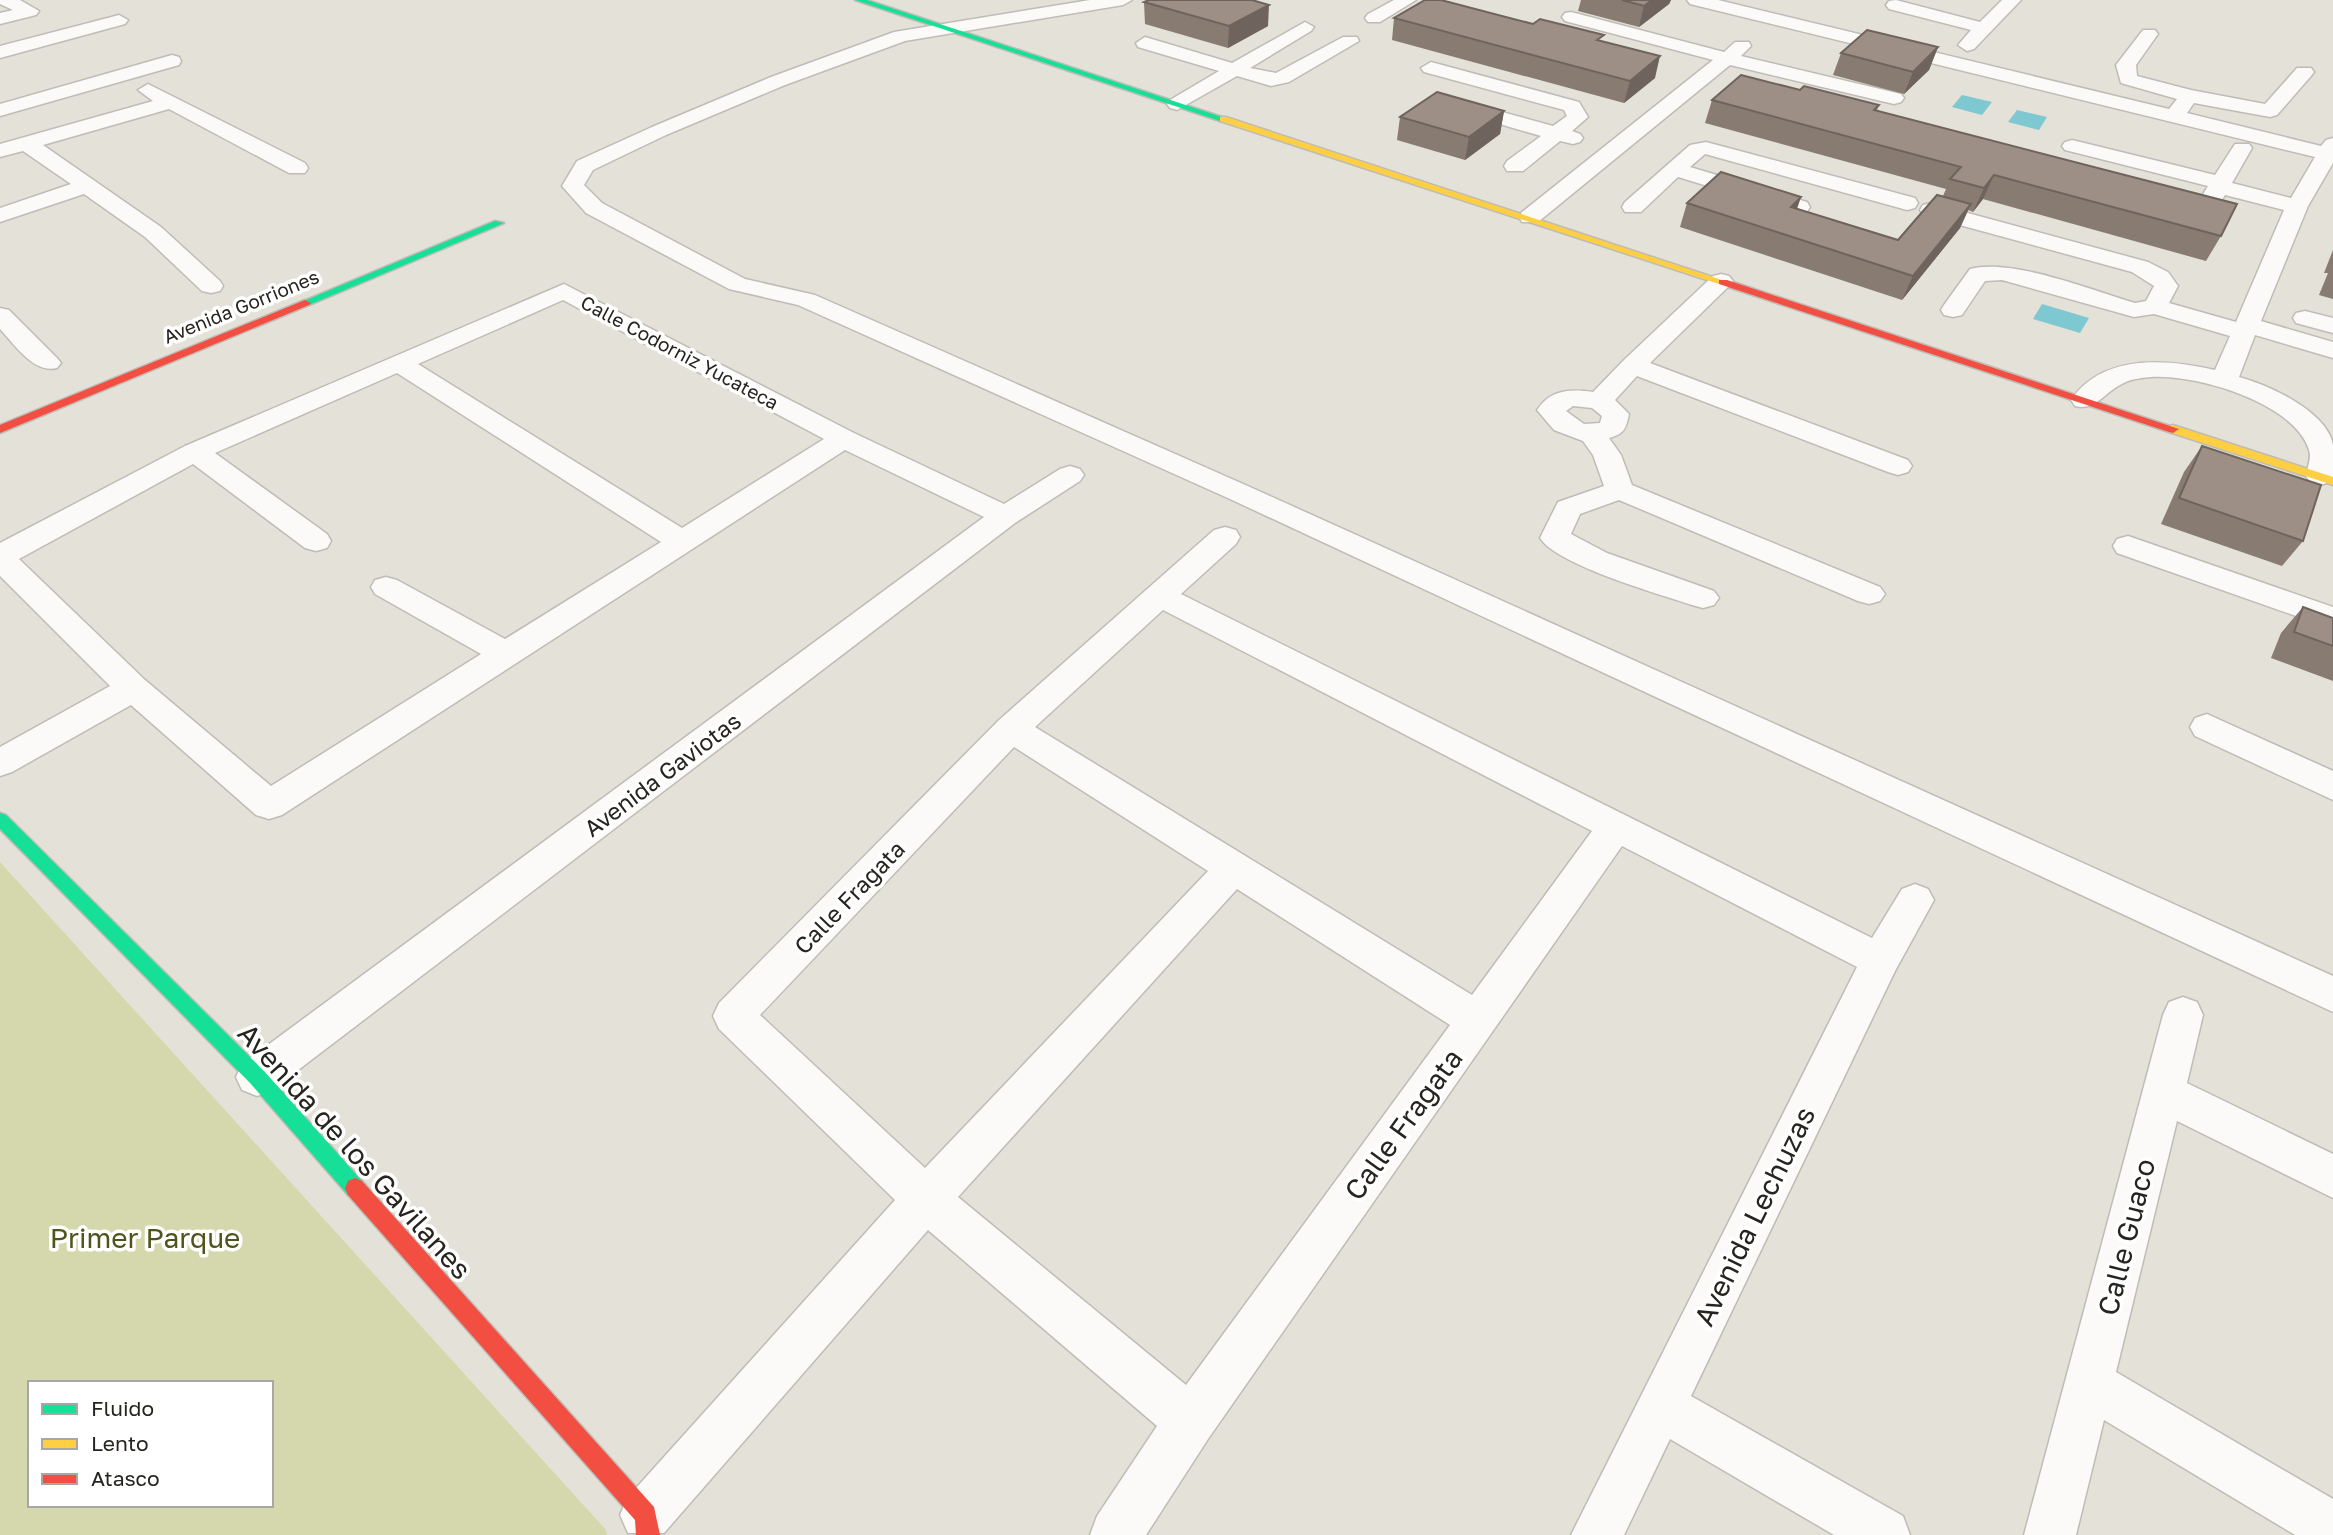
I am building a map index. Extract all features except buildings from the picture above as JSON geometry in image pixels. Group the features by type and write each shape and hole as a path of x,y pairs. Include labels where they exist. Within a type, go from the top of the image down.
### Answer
{"main road":[{"path":"859,0 941,29 1414,164"},
{"path":"892,0 970,24 1184,99 1541,208 1721,281 2091,387 2327,466"},
{"name":"Avenida Gorriones","path":"0,429 499,223"},
{"path":"2091,387 2128,390"},
{"path":"2298,444 2327,466"},
{"name":"Avenida de los Gavilanes","path":"0,819 257,1077 647,1525"}],"street":[{"path":"0,19 30,11 5,0"},
{"path":"1123,0 888,40 778,81 659,131 585,166 573,186 594,208 737,284 806,300 1241,493 2333,995"},
{"path":"1366,0 1401,4"},
{"path":"1696,0 2174,117 2331,151 2297,206 2225,378"},
{"path":"1944,0 1997,14"},
{"path":"1950,62 1961,43 1983,28 2012,0"},
{"path":"1374,18 1401,4"},
{"path":"1895,5 1983,28"},
{"path":"1571,17 1894,98"},
{"path":"0,52 119,20"},
{"path":"1541,208 1769,24"},
{"path":"1184,99 1305,27"},
{"path":"1654,57 1695,29"},
{"path":"2149,34 2126,65 2128,79 2189,96 2270,111 2304,72"},
{"path":"1145,43 1259,79 1282,78 1350,41"},
{"path":"1765,90 1765,86 1805,51"},
{"path":"0,110 172,61"},
{"path":"1431,68 1572,106 1578,117 1516,166"},
{"path":"144,88 298,168"},
{"path":"2174,117 2189,96"},
{"path":"1438,100 1557,133 1648,153 1678,166 1799,207"},
{"path":"0,151 170,102"},
{"path":"26,143 153,232 211,286"},
{"path":"2072,146 2220,184 2253,197 2297,206"},
{"path":"2151,193 2202,204 2209,203 2242,148"},
{"path":"1633,207 1697,149 1717,149 1907,203"},
{"path":"0,215 87,186"},
{"path":"1931,210 2140,267 2160,277 2166,286 2155,307"},
{"path":"1953,310 1978,274 2003,273 2134,310 2155,307 2333,351"},
{"path":"1600,401 1633,365 1721,281"},
{"name":"Calle Codorniz Yucateca","path":"844,439 269,805 133,688 0,557 195,452 564,291 844,439 1005,516"},
{"path":"0,315 48,363"},
{"path":"2305,318 2333,326"},
{"path":"398,363 683,542"},
{"path":"1633,365 1898,466"},
{"path":"2091,387 2136,371 2185,372 2225,378 2286,407 2316,436 2327,466"},
{"path":"1568,397 1600,401 1615,414 1613,428 1593,435 1563,427 1550,410 1568,397"},
{"path":"1593,435 1607,455 1620,490"},
{"path":"195,452 316,541"},
{"name":"Avenida Gaviotas","path":"257,1077 1005,516 1070,475"},
{"path":"1703,598 1596,560 1555,538 1567,508 1620,490 1869,594"},
{"name":"Calle Fragata","path":"1190,1421 926,1199 733,1016 1012,729 1225,537"},
{"path":"2128,546 2332,615"},
{"path":"386,587 506,654"},
{"path":"1160,596 1880,960"},
{"path":"0,764 133,688"},
{"path":"2207,727 2333,786"},
{"path":"1012,729 1477,1020"},
{"name":"Calle Fragata","path":"1116,1535 1190,1421 1616,826"},
{"path":"647,1525 926,1199 1234,868"},
{"name":"Avenida Lechuzas","path":"1597,1535 1880,960 1915,900"},
{"name":"Calle Guaco","path":"2050,1535 2183,1015"},
{"path":"2163,1092 2333,1177"},
{"path":"2088,1383 2333,1528"},
{"path":"1661,1406 1884,1535"}],"green space":[{"name":"Primer Parque","path":"0,862 606,1530 607,1535 0,1535"}],"water":[{"path":"1962,95 1992,102 1982,115 1952,107"},
{"path":"2017,110 2047,117 2039,130 2008,122"},
{"path":"2042,304 2089,318 2080,333 2033,319"}],"traffic: fast":[{"path":"859,0 1223,119"},
{"path":"305,303 499,223"},
{"path":"0,819 257,1077 355,1188"}],"traffic: slow":[{"path":"1223,119 1723,282"},
{"path":"2173,429 2333,481"}],"traffic: jam":[{"path":"1723,282 2173,429"},
{"path":"0,429 305,303"},
{"path":"355,1188 646,1515 648,1535"}]}
